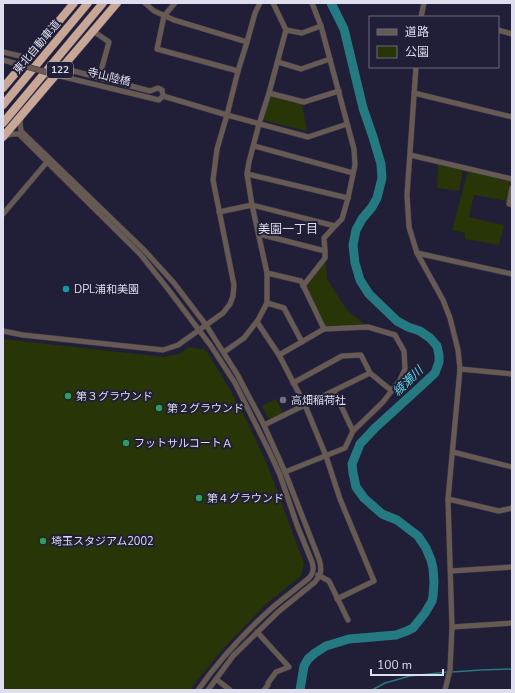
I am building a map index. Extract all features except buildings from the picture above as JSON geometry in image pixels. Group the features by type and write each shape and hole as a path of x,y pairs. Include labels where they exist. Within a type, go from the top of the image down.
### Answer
{"highway":[{"path":"3,88 74,3"},
{"name":"東北自動車道","path":"3,106 88,3"},
{"name":"東北自動車道","path":"3,123 103,3"},
{"name":"122","path":"3,137 117,3"}],"street":[{"path":"145,3 154,11 174,20 247,42"},
{"path":"175,3 164,16 157,49 238,71"},
{"path":"3,331 163,350 178,345 223,313 230,304 233,296 234,285 213,180 217,149 254,13 260,3"},
{"path":"224,352 244,338 257,322 267,303 267,273 252,205 247,174 259,124 286,30 273,3"},
{"path":"303,286 325,258 324,238 342,219 355,165 354,149 339,91 321,26 312,3"},
{"path":"421,16 424,3"},
{"path":"286,30 302,33 321,26"},
{"path":"499,30 512,34"},
{"path":"93,31 109,42 99,78"},
{"path":"3,52 29,58"},
{"path":"278,62 301,69 330,59"},
{"name":"寺山陸橋","path":"3,60 159,100 163,96"},
{"path":"62,68 150,91 158,88 162,90 163,96 308,137 347,124"},
{"path":"416,68 407,194 409,227 417,253 443,300 450,318 458,350 460,368 448,499 452,627 450,670 445,690"},
{"path":"269,93 304,102 339,91"},
{"path":"414,93 512,116"},
{"path":"22,115 20,123 21,131 144,250 174,284 206,325 224,352 250,397 285,472 319,559 321,572 320,576 315,582 278,612 233,656 208,690"},
{"path":"3,137 12,134 19,134 140,254 200,330 235,383 269,451 280,475 312,562 314,568 310,578 274,606 252,626 228,651 198,690"},
{"path":"254,146 353,173"},
{"path":"410,155 512,179"},
{"path":"3,214 47,162"},
{"path":"247,174 348,198"},
{"path":"512,188 509,204 512,205"},
{"path":"219,212 252,205 335,226"},
{"path":"259,234 325,251"},
{"path":"417,253 512,274"},
{"path":"267,273 301,281 324,329"},
{"path":"267,303 284,308 302,342"},
{"path":"257,322 279,355 305,405 326,456 340,499 374,581 337,599"},
{"path":"279,355 324,329 368,327 395,335 404,351 405,369 400,380 383,402 354,431 345,448 285,472"},
{"path":"293,383 342,356 361,355 370,374 392,391"},
{"path":"460,368 512,374"},
{"path":"264,426 370,374"},
{"path":"334,391 354,431"},
{"path":"453,452 512,467"},
{"path":"448,499 499,511 512,508"},
{"path":"451,571 512,567"},
{"path":"313,572 328,581 348,620"},
{"path":"452,627 512,623"},
{"path":"257,632 289,667 276,672 264,690"},
{"path":"216,679 230,690"}],"green space":[{"path":"270,96 302,104 307,131 263,120"},
{"path":"438,164 463,170 459,191 437,188"},
{"path":"468,171 511,182 507,201 474,195 469,217 504,225 499,245 465,239 465,233 452,230"},
{"path":"326,261 327,279 347,310 364,324 326,326 306,288"},
{"path":"3,339 164,357 179,354 189,347 206,350 231,391 267,464 304,563 301,576 265,605 222,650 190,690 3,690"},
{"path":"276,399 283,413 270,419 262,406"}],"waterway":[{"name":"綾瀬川","path":"300,690 304,666 308,659 326,646 349,639 396,635 413,628 432,601 434,582 431,560 426,548 418,536 397,520 382,514 364,498 356,487 353,473 352,464 360,444 375,428 435,373 439,362 439,355 437,346 430,338 420,331 397,321 369,294 360,280 355,263 353,245 356,230 377,198 382,178 381,164 363,108 344,29 331,3"},
{"path":"452,672 512,669"},
{"path":"372,690 385,683 410,676 448,672"}],"place":[{"name":"DPL浦和美園","path":"66,289"},
{"name":"第３グラウンド","path":"68,396"},
{"name":"高畑稲荷社","path":"283,400"},
{"name":"第２グラウンド","path":"159,408"},
{"name":"フットサルコートＡ","path":"126,443"},
{"name":"第４グラウンド","path":"199,498"},
{"name":"埼玉スタジアム2002","path":"43,541"}],"district":[{"name":"美園一丁目","path":"288,229"}]}
